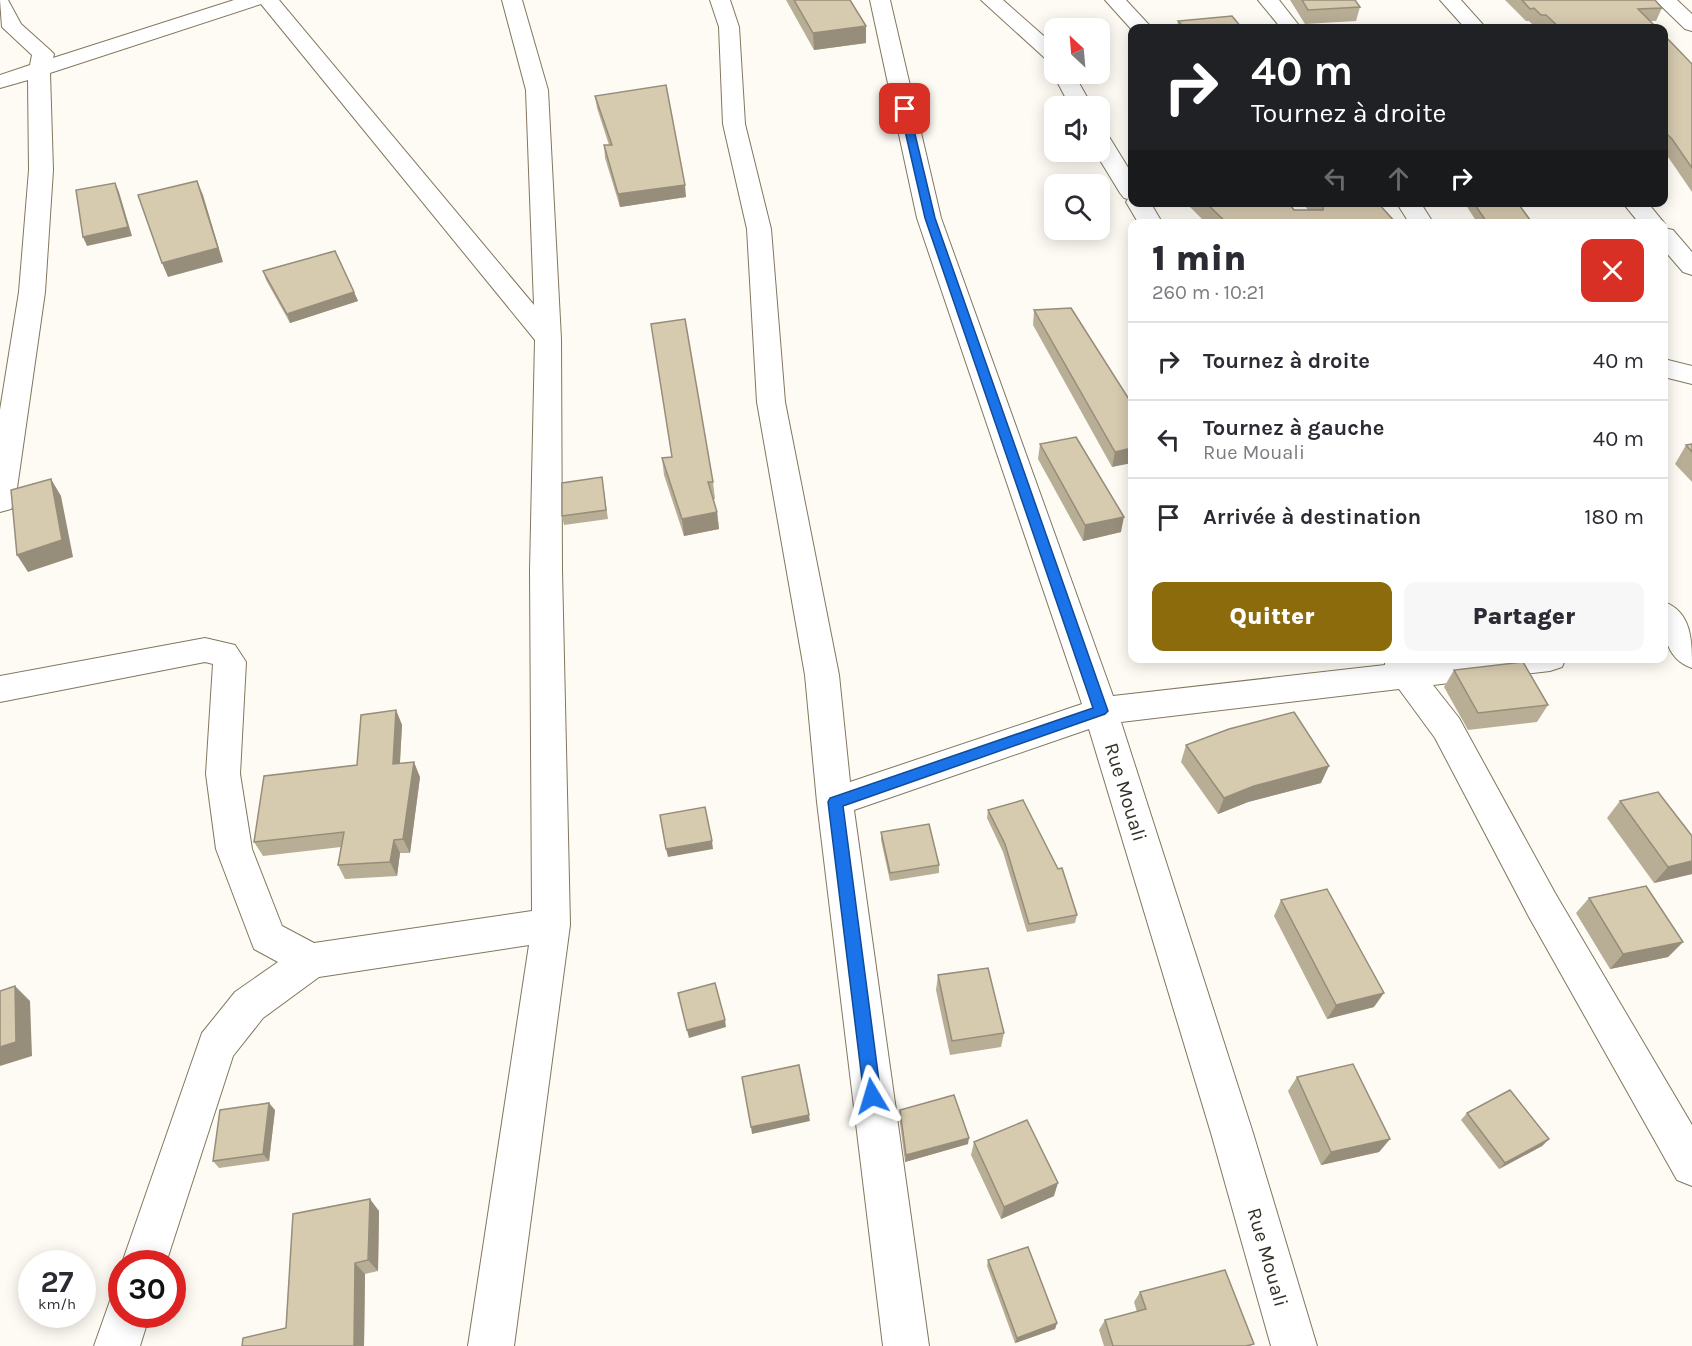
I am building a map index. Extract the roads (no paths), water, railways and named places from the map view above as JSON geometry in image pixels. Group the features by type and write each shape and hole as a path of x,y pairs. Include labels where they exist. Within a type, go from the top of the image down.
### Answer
{"street":[{"path":"0,82 254,0"},
{"path":"267,0 548,339"},
{"path":"491,1346 551,925 546,570 548,339 537,90 512,0"},
{"path":"720,0 729,27 734,124 759,229 771,402 822,675 835,802 906,1346"},
{"name":"Rue Mouali","path":"880,0 930,218 1101,711 1232,1134 1294,1346"},
{"path":"991,0 1044,47"},
{"path":"1115,0 1138,24"},
{"path":"1268,0 1288,24"},
{"path":"1450,0 1472,24"},
{"path":"1665,0 1692,26"},
{"path":"0,3 12,27 43,54 39,71 41,170 32,292 0,502"},
{"path":"1110,157 1128,187"},
{"path":"1638,207 1649,219"},
{"path":"1668,240 1692,267"},
{"path":"1668,369 1692,375"},
{"path":"1668,623 1679,647"},
{"path":"0,689 205,650 223,654 230,662 223,774 234,849 267,937 311,961"},
{"path":"835,802 1101,711 1403,667 1468,663"},
{"path":"1403,667 1447,728 1542,905 1692,1165"},
{"path":"148,1250 216,1046 249,1005 311,961 551,925"},
{"path":"117,1346 123,1328"}]}
